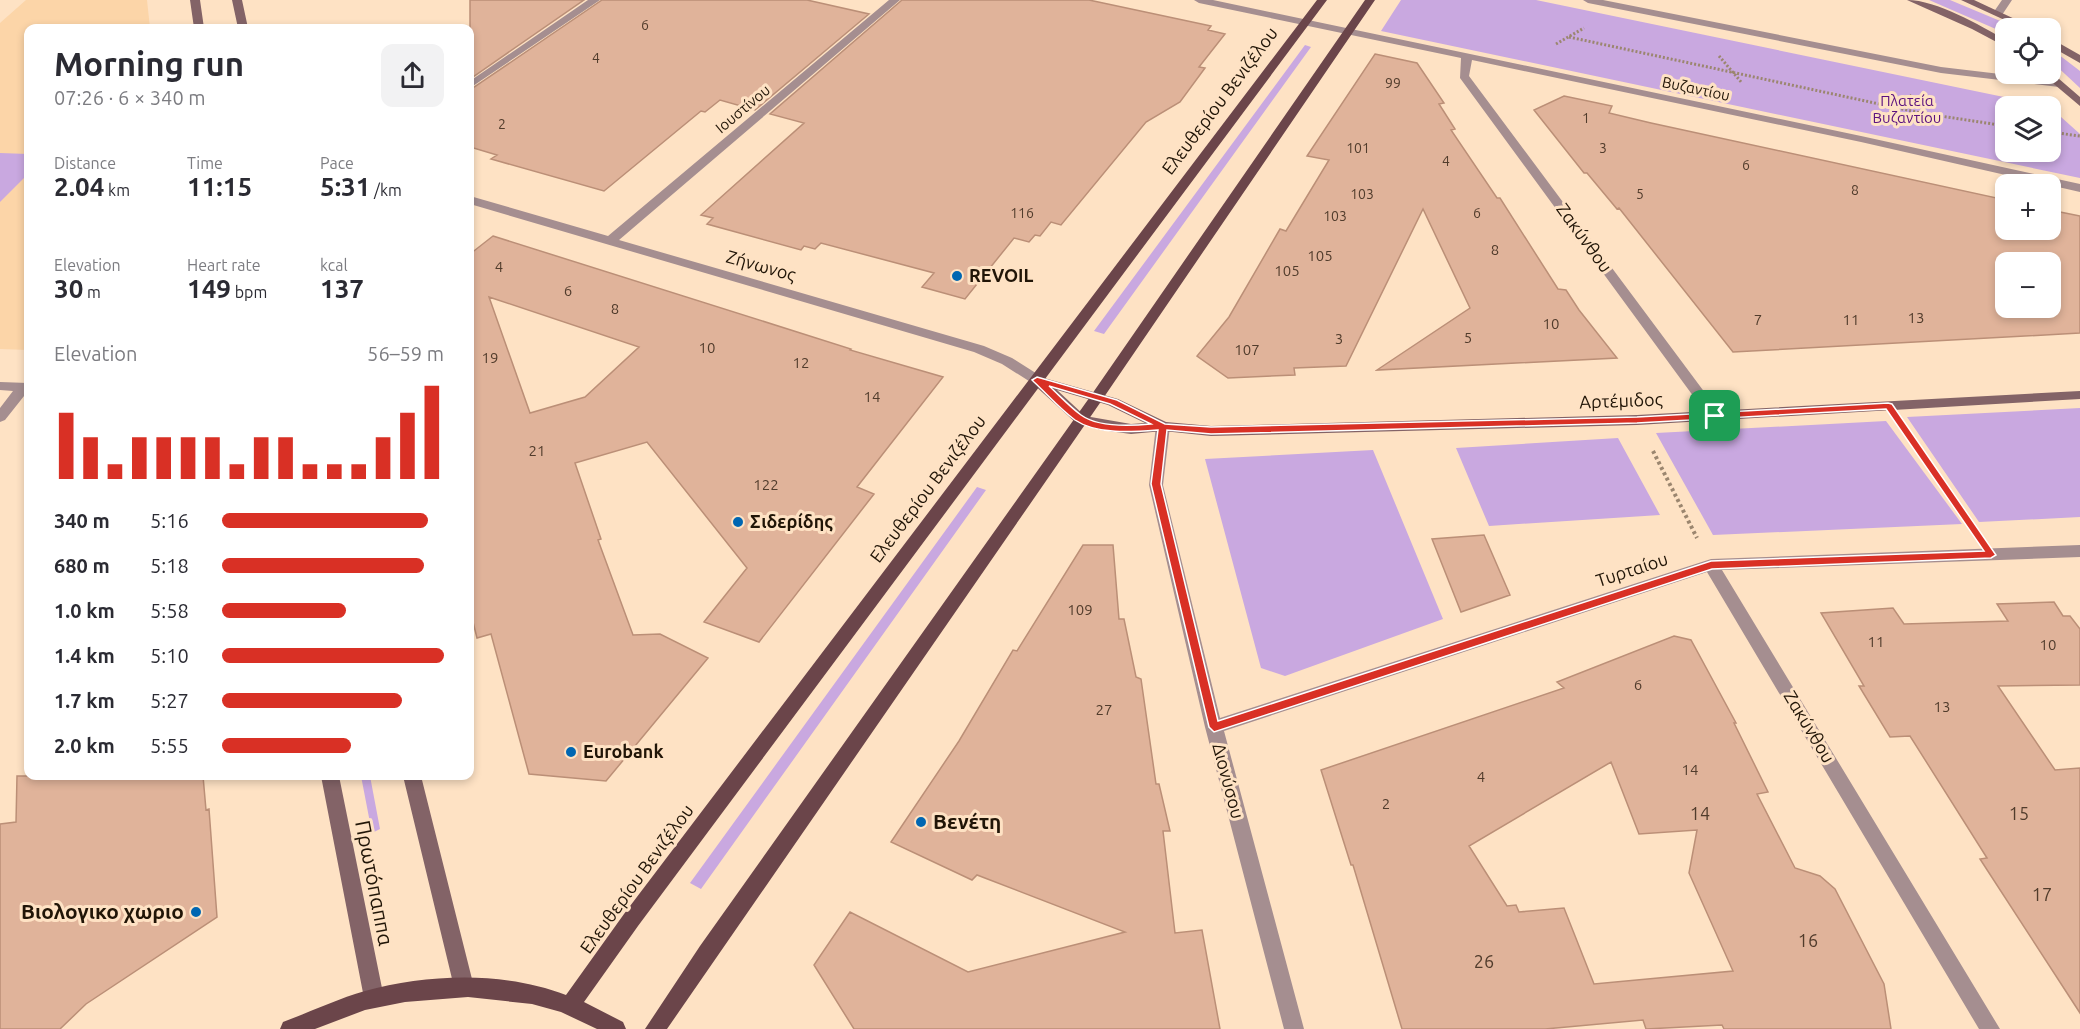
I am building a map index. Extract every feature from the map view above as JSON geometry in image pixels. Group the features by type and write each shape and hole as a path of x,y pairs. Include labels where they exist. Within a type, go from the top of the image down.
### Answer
{"main road":[{"name":"Ελευθερίου Βενιζέλου","path":"570,1005 631,920 1322,0"},
{"path":"655,1029 1097,397 1370,0"},
{"path":"290,1029 374,998 420,990 464,987 519,992 570,1005 616,1029"}],"street":[{"path":"195,0 198,24"},
{"path":"237,0 242,24"},
{"path":"474,82 595,0"},
{"name":"Ιουστίνου","path":"610,241 895,0"},
{"name":"Βυζαντίου","path":"1199,0 1777,121 2080,188"},
{"path":"1588,0 1941,70 1995,76"},
{"path":"1912,0 1976,27 1995,38"},
{"path":"1966,0 2008,18"},
{"path":"1998,13 2007,0"},
{"path":"2061,48 2080,60"},
{"name":"Ζακύνθου","path":"1467,56 1464,76 1715,416"},
{"path":"2059,84 2080,103"},
{"name":"Ζήνωνος","path":"474,201 979,349 1007,361 1037,380"},
{"name":"Αρτέμιδος","path":"1037,380 1133,410 1163,426"},
{"name":"Αρτέμιδος","path":"1037,380 1080,419 1101,425 1131,429 1163,426 1211,430 1637,420 2080,395"},
{"path":"0,386 24,387"},
{"path":"0,417 24,389"},
{"name":"Διονύσου","path":"1163,426 1156,484 1214,727 1294,1029"},
{"name":"Τυρταίου","path":"1214,727 1711,565 2080,551"},
{"name":"Ζακύνθου","path":"1711,565 1990,1029"},
{"name":"Πρωτόπαππα","path":"331,780 374,998"},
{"path":"413,780 464,987"}],"path":[{"path":"1515,66 1620,6"},
{"path":"1691,20 1731,71 1777,121"},
{"path":"1569,37 1950,118 1995,124"},
{"path":"1861,139 1941,70"},
{"path":"2061,133 2080,136"},
{"path":"1888,406 1991,555"},
{"path":"1637,420 1711,565"}],"shaded area":[{"path":"26,0 147,0 150,24 24,24 24,350 0,349 0,23"}],"green space":[{"name":"Πλατεία Βυζαντίου","path":"1401,0 1536,0 1999,96 1995,96 1995,160 1381,31"},
{"path":"1929,0 1950,0 1995,19 1995,29"},
{"path":"1305,45 1311,47 1104,334 1094,331"},
{"path":"2061,56 2080,71 2080,88 2061,70"},
{"name":"Πλατεία Βυζαντίου","path":"2061,117 2080,134 2080,178 2004,162 2061,162"},
{"path":"0,153 24,154 24,178 0,202"},
{"path":"2080,408 2080,517 1979,522 1907,417"},
{"path":"1886,421 1962,524 1713,535 1656,433"},
{"path":"1618,438 1660,515 1489,526 1456,448"},
{"path":"1373,450 1443,619 1285,676 1261,668 1205,459"},
{"path":"977,487 986,490 701,889 690,883"},
{"path":"362,780 371,780 380,829 372,833"}],"building":[{"path":"470,0 584,0 474,76 474,24 470,24"},
{"path":"602,0 807,0 869,14 755,110 720,100 705,112 701,111 604,191 491,159 497,155 474,148 474,87"},
{"path":"902,0 1089,0 1211,26 1208,30 1225,34 1199,67 1205,68 1180,102 1146,122 1061,225 1051,222 1040,236 1035,235 1029,242 1014,238 965,299 922,287 934,273 821,243 815,249 804,246 801,250 707,224 713,218 701,215 804,123 770,114"},
{"path":"1375,54 1417,63 1444,103 1439,104 1455,129 1451,130 1497,198 1500,198 1558,289 1566,290 1617,358 1377,370 1470,308 1423,209 1346,366 1294,368 1295,375 1228,378 1197,356 1229,317 1280,229 1286,231 1329,160 1307,156"},
{"path":"1564,96 1612,106 1609,113 1651,123 1995,198 1995,240 2061,240 2061,212 2080,216 2080,333 1733,352 1619,208 1617,209 1587,173 1584,173 1534,110"},
{"path":"493,236 850,350 943,377 857,487 874,494 759,642 704,622 747,568 647,442 575,463 601,539 598,540 633,635 660,634 708,658 606,781 529,774 491,634 477,638 474,626 474,251","holes":["489,297 639,347 585,397 530,413"]},
{"path":"1484,535 1510,595 1461,612 1432,539"},
{"path":"1083,545 1113,545 1119,619 1124,619 1136,677 1141,679 1156,784 1159,784 1170,831 1163,831 1175,933 1202,930 1220,1029 854,1029 814,965 850,912 968,972 1125,932 977,875 972,880 891,842 959,741 1013,650 1017,651"},
{"path":"2054,602 2063,616 2070,616 2080,629 2080,685 1998,686 2055,770 2080,768 2080,1013 1980,859 1987,858 1910,736 1890,737 1859,686 1864,686 1821,613 1893,608 1904,624 2008,621 1997,604"},
{"path":"1674,636 1691,640 1736,723 1734,723 1768,792 1757,794 1795,868 1820,876 1835,889 1884,984 1891,1029 1724,1029 1722,1025 1646,1029 1643,1020 1545,1029 1402,1029 1353,865 1351,865 1321,770 1564,688 1557,682","holes":["1611,762 1639,834 1697,830 1689,873 1733,971 1594,984 1564,908 1519,912 1516,905 1507,906 1469,846"]},
{"path":"17,776 24,776 24,780 203,780 206,810 209,809 217,917 86,1004 60,1029 0,1029 0,824 16,822"}],"place":[{"name":"REVOIL","path":"957,276"},
{"name":"Σιδερίδης","path":"738,522"},
{"name":"Eurobank","path":"571,752"},
{"name":"Βενέτη","path":"921,822"},
{"name":"Βιολογικο χωριο","path":"196,912"}],"route":[{"path":"1715,416 1637,420 1211,430 1163,426 1113,402 1037,380 1080,419 1101,425 1131,429 1163,426 1156,484 1214,727 1711,565 1991,555 1888,406 1715,416"}]}
